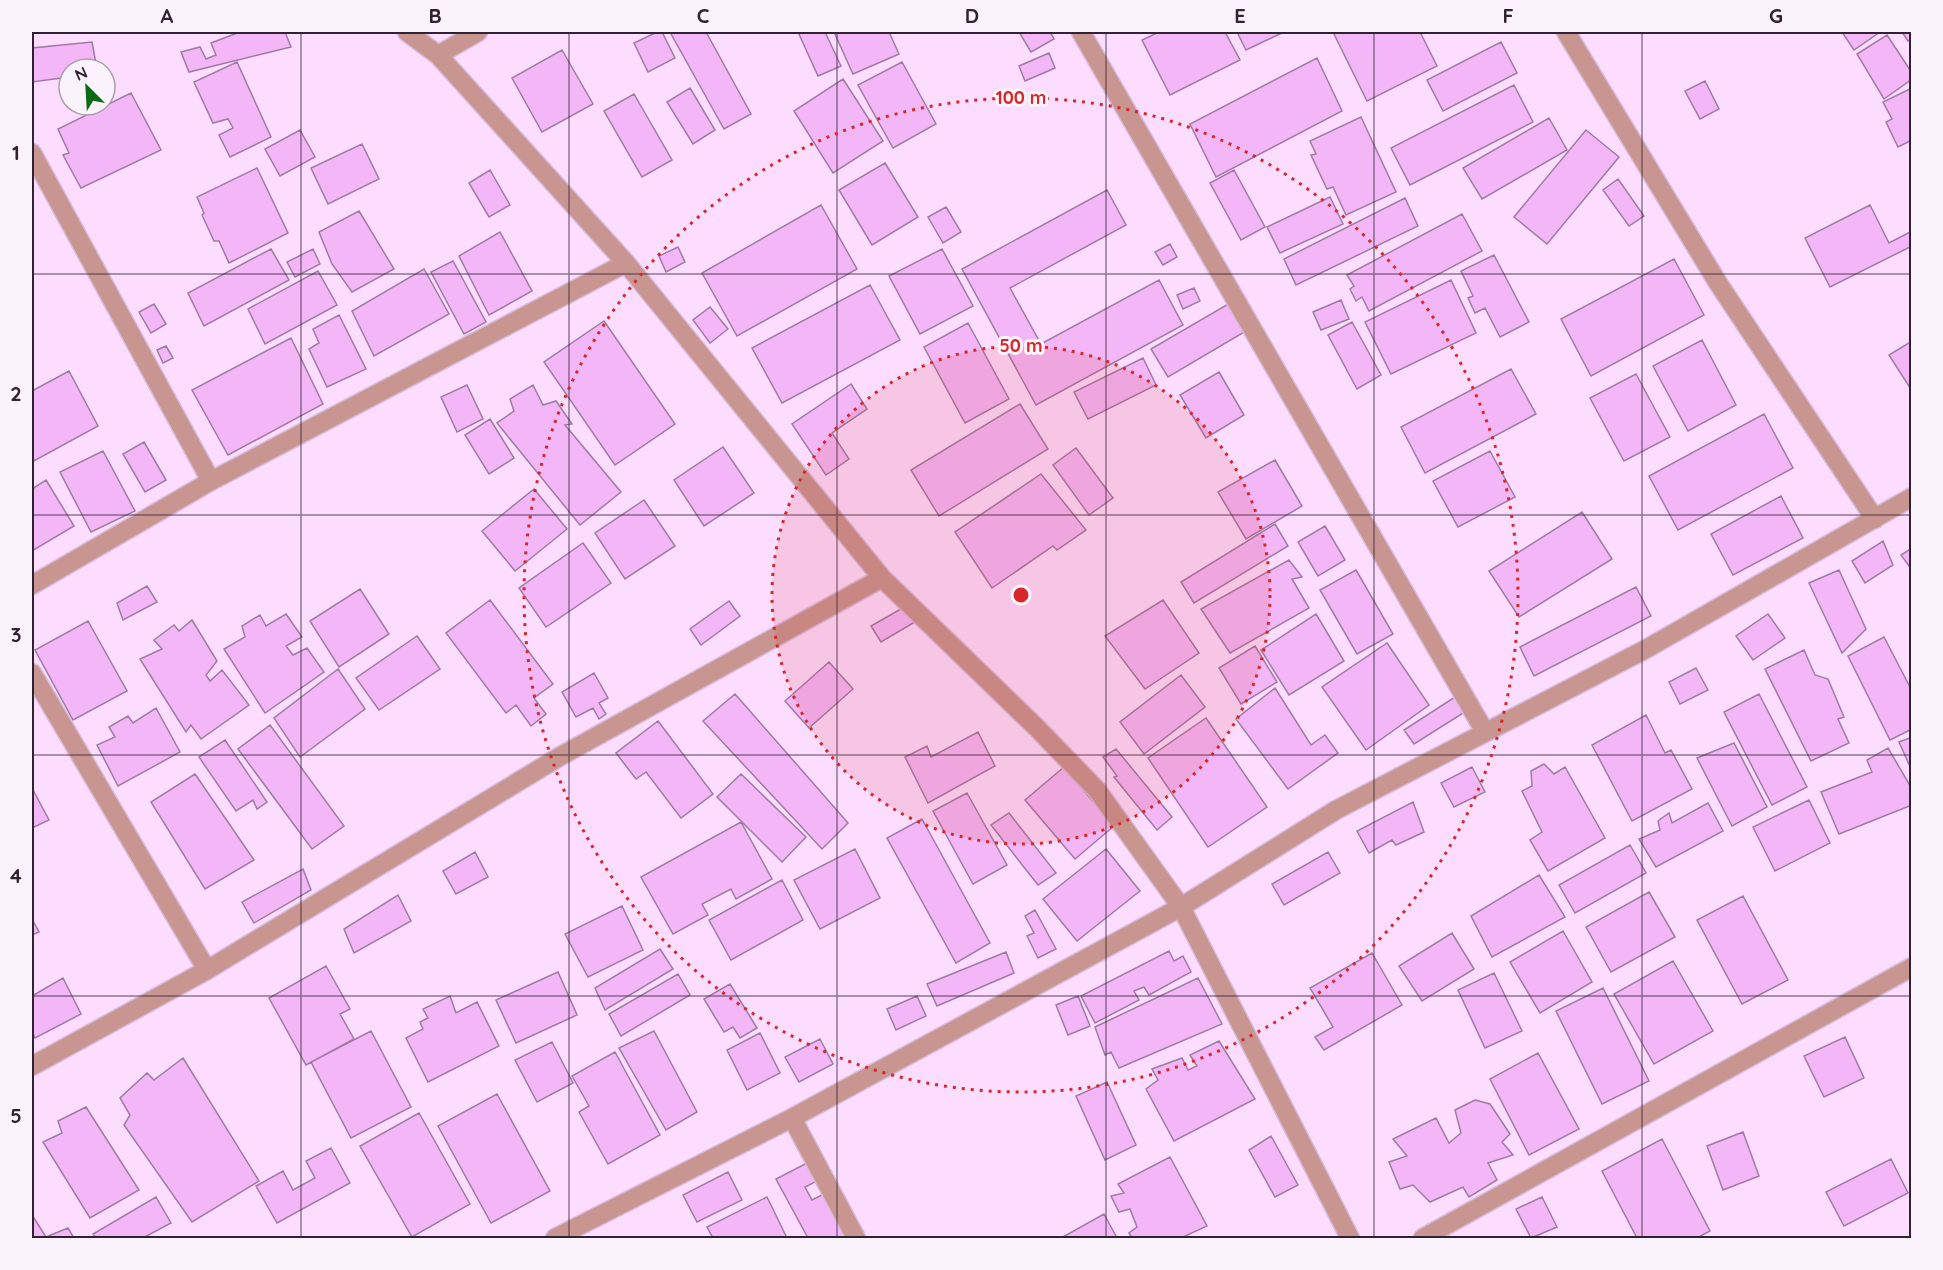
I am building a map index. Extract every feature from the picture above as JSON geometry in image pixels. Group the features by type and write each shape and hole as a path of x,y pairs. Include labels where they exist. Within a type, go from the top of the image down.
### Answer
{"street":[{"path":"407,32 438,55 626,263 882,578 1037,728 1097,790 1182,907 1350,1239"},
{"path":"438,55 478,32"},
{"path":"1081,32 1485,732"},
{"path":"1566,32 1718,283 1875,519"},
{"path":"32,153 211,481"},
{"path":"32,585 211,481 626,263"},
{"path":"555,1239 792,1118 1182,907 1336,810 1646,649 1911,497"},
{"path":"32,1066 207,970 559,757 882,578"},
{"path":"32,673 207,970"},
{"path":"1423,1239 1911,967"},
{"path":"792,1118 856,1239"}],"building":[{"path":"240,32 285,32 291,47 189,72 181,52 200,47 206,59 216,55 211,43"},
{"path":"657,32 662,32 675,58 648,72 634,43"},
{"path":"670,32 706,32 751,114 724,129"},
{"path":"798,32 825,32 841,66 818,76"},
{"path":"834,32 889,32 899,54 853,74"},
{"path":"1019,32 1050,32 1054,39 1031,52"},
{"path":"1159,32 1225,32 1240,60 1170,95 1142,40"},
{"path":"1237,32 1284,32 1246,50"},
{"path":"1333,32 1420,32 1437,66 1367,101"},
{"path":"1842,32 1880,32 1854,50"},
{"path":"1902,32 1912,32 1912,39 1908,41"},
{"path":"1887,35 1912,73 1912,79 1884,99 1857,54"},
{"path":"92,42 95,57 57,57 57,79 32,82 32,48"},
{"path":"1501,42 1517,73 1443,111 1427,80"},
{"path":"562,50 593,104 542,132 512,78"},
{"path":"1049,53 1055,68 1025,81 1019,66"},
{"path":"1317,58 1342,111 1216,177 1190,124"},
{"path":"237,62 271,137 230,157 219,135 233,128 228,119 213,123 194,82"},
{"path":"902,62 936,124 893,148 858,85"},
{"path":"843,79 883,141 833,173 794,111"},
{"path":"1705,81 1719,109 1700,119 1685,91"},
{"path":"1514,85 1533,122 1410,185 1391,148"},
{"path":"690,88 715,130 693,144 667,102"},
{"path":"1912,88 1912,140 1898,147 1886,122 1892,119 1883,102"},
{"path":"131,93 161,150 81,188 63,155 69,153 58,129 82,117 117,117 117,100"},
{"path":"634,94 672,160 642,177 604,111"},
{"path":"1361,117 1396,192 1346,215 1333,187 1327,189 1311,155 1316,154 1310,141"},
{"path":"1549,118 1567,150 1482,199 1463,168"},
{"path":"300,130 315,157 280,176 265,149"},
{"path":"1586,130 1619,157 1547,244 1514,217"},
{"path":"362,144 379,179 328,204 311,168"},
{"path":"885,163 918,217 872,245 839,190"},
{"path":"257,168 288,233 229,263 219,241 214,241 202,215 204,213 197,197"},
{"path":"490,170 510,205 489,217 469,183"},
{"path":"1234,170 1265,227 1241,240 1210,183"},
{"path":"1618,179 1644,216 1629,226 1603,190"},
{"path":"1107,190 1126,225 1010,288 1041,344 1159,280 1183,325 1036,405 962,269"},
{"path":"1330,197 1343,224 1280,253 1267,227"},
{"path":"1405,198 1418,226 1296,285 1284,259"},
{"path":"821,205 857,269 737,336 702,273"},
{"path":"1870,205 1889,243 1912,231 1912,246 1830,287 1805,238"},
{"path":"946,207 961,232 943,243 928,217"},
{"path":"359,211 394,269 352,292 332,264 319,232"},
{"path":"1462,214 1482,251 1369,311 1362,297 1356,301 1350,289 1354,286 1347,275"},
{"path":"500,232 532,291 489,315 459,256"},
{"path":"1170,244 1177,257 1163,265 1155,252"},
{"path":"678,247 685,262 666,272 659,256"},
{"path":"271,249 289,280 204,326 188,293"},
{"path":"313,249 320,264 295,277 287,262"},
{"path":"942,249 973,306 920,334 889,276"},
{"path":"1494,255 1529,322 1500,337 1485,308 1475,313 1468,298 1473,296 1461,271"},
{"path":"1674,259 1704,315 1591,376 1561,319"},
{"path":"453,261 486,322 464,334 431,272"},
{"path":"424,269 449,314 374,356 352,311"},
{"path":"318,271 337,305 265,344 248,309"},
{"path":"1451,280 1476,333 1391,374 1365,322"},
{"path":"870,285 900,340 782,403 752,348"},
{"path":"1194,288 1200,301 1183,309 1177,295"},
{"path":"1341,300 1349,319 1321,330 1313,312"},
{"path":"1230,303 1246,331 1168,377 1151,349"},
{"path":"154,304 166,324 151,333 139,312"},
{"path":"710,307 728,329 710,343 693,320"},
{"path":"339,315 366,369 327,387 309,349 319,343 313,329"},
{"path":"604,321 675,424 615,465 544,362"},
{"path":"1352,322 1381,375 1357,389 1328,335"},
{"path":"968,323 1009,399 965,423 924,347"},
{"path":"291,338 323,404 228,455 192,390"},
{"path":"1702,340 1736,405 1688,431 1653,366"},
{"path":"1912,341 1912,391 1889,355"},
{"path":"166,346 173,358 163,363 157,350"},
{"path":"1143,358 1156,385 1088,419 1074,392"},
{"path":"1511,369 1536,414 1425,473 1401,427"},
{"path":"69,371 98,426 32,462 32,391"},
{"path":"1219,372 1244,415 1206,438 1180,395"},
{"path":"1636,374 1670,437 1624,461 1590,398"},
{"path":"851,384 867,409 832,433 849,459 826,475 792,424"},
{"path":"467,385 483,419 457,432 441,397"},
{"path":"533,385 543,405 556,401 572,424 565,425 621,492 580,525 497,423 514,411 510,399"},
{"path":"1020,404 1048,449 939,516 911,470"},
{"path":"1764,414 1793,468 1678,530 1649,476"},
{"path":"490,419 514,458 489,474 465,435"},
{"path":"144,442 166,480 145,492 123,454"},
{"path":"723,447 754,493 704,526 674,480"},
{"path":"1076,448 1113,498 1089,515 1053,465"},
{"path":"103,451 135,511 91,532 60,472"},
{"path":"1490,451 1515,497 1458,527 1433,481"},
{"path":"1275,460 1302,506 1246,539 1218,492"},
{"path":"1041,474 1086,530 1057,550 1053,546 992,588 955,532"},
{"path":"46,480 74,526 32,551 32,489"},
{"path":"534,489 567,529 515,571 482,531"},
{"path":"1781,496 1803,538 1733,575 1711,534"},
{"path":"644,500 675,546 625,579 595,533"},
{"path":"1582,512 1612,559 1519,617 1489,571"},
{"path":"1275,524 1288,546 1194,603 1181,582"},
{"path":"1325,526 1345,560 1318,576 1298,542"},
{"path":"1883,541 1893,565 1865,583 1852,561"},
{"path":"583,543 611,583 546,627 519,588"},
{"path":"1912,548 1912,570 1901,555"},
{"path":"1289,560 1302,577 1292,579 1309,608 1230,653 1201,609"},
{"path":"1356,570 1393,634 1357,654 1320,590"},
{"path":"1839,570 1866,629 1842,653 1809,583"},
{"path":"147,586 157,602 123,620 117,603"},
{"path":"1636,587 1651,616 1534,676 1520,647"},
{"path":"360,589 389,634 339,667 310,621"},
{"path":"490,600 553,684 534,698 546,714 531,726 516,705 506,713 446,633"},
{"path":"1163,600 1199,653 1145,689 1105,636"},
{"path":"729,601 740,616 701,645 690,629"},
{"path":"906,606 915,622 881,642 871,626"},
{"path":"286,614 302,637 286,646 293,655 307,648 324,672 265,713 224,649 245,637 242,626 260,615 266,626"},
{"path":"1316,614 1344,661 1289,695 1261,650"},
{"path":"1768,614 1785,638 1753,660 1736,636"},
{"path":"192,620 217,661 206,675 210,681 222,670 249,705 201,739 191,725 186,732 140,659 162,649 154,640 174,625 179,631"},
{"path":"88,621 127,691 73,720 35,650"},
{"path":"417,636 440,669 379,710 356,678"},
{"path":"1884,637 1912,691 1912,729 1890,740 1848,656"},
{"path":"1387,643 1429,705 1366,750 1322,687"},
{"path":"1255,646 1277,682 1241,704 1219,668"},
{"path":"1804,650 1815,675 1828,679 1844,717 1838,719 1849,743 1811,761 1765,669"},
{"path":"829,662 853,689 809,728 785,701"},
{"path":"1696,668 1708,690 1680,704 1669,682"},
{"path":"338,669 365,709 300,757 274,718"},
{"path":"594,673 608,698 599,703 606,714 599,719 593,708 576,717 562,692"},
{"path":"1181,675 1205,707 1144,754 1120,722"},
{"path":"1275,688 1311,745 1325,735 1338,753 1288,789 1236,719"},
{"path":"735,694 848,823 822,849 703,721"},
{"path":"1759,694 1807,787 1772,805 1724,712"},
{"path":"1458,695 1468,710 1414,744 1404,730"},
{"path":"156,708 180,752 118,786 97,745 115,737 109,727 128,716 133,723"},
{"path":"1646,715 1665,753 1671,750 1692,789 1632,821 1592,745"},
{"path":"1206,718 1267,807 1208,847 1148,758"},
{"path":"658,721 713,794 681,818 646,772 636,779 616,753"},
{"path":"270,725 344,826 312,849 238,749"},
{"path":"978,732 995,766 928,803 905,757 927,746 931,757"},
{"path":"1912,737 1912,771 1899,742"},
{"path":"225,740 267,802 257,809 253,800 236,811 199,757"},
{"path":"1734,743 1767,807 1732,826 1697,758"},
{"path":"1888,748 1912,789 1912,805 1839,834 1821,792 1872,772 1867,760"},
{"path":"1116,749 1172,817 1157,830 1114,777 1117,776 1103,757"},
{"path":"1544,764 1554,774 1565,767 1605,838 1548,871 1530,840 1542,832 1522,791 1532,786 1531,771"},
{"path":"1064,767 1114,826 1075,859 1025,800"},
{"path":"1472,767 1485,792 1454,807 1441,783"},
{"path":"195,774 254,860 205,889 151,802"},
{"path":"741,774 806,837 782,862 717,797"},
{"path":"32,788 49,820 32,828"},
{"path":"967,793 1007,865 973,884 933,811"},
{"path":"1809,800 1830,843 1775,871 1753,827"},
{"path":"1413,802 1424,832 1396,845 1392,840 1369,853 1357,831"},
{"path":"1708,803 1723,831 1656,867 1639,839 1660,830 1658,821 1669,813 1672,823"},
{"path":"1009,813 1056,873 1038,885 991,825"},
{"path":"922,819 990,943 956,963 887,838"},
{"path":"741,822 772,879 736,899 731,889 702,904 708,915 673,934 641,877"},
{"path":"1630,845 1646,873 1575,913 1559,885"},
{"path":"855,849 880,898 820,929 794,880"},
{"path":"1106,849 1140,891 1077,941 1043,899"},
{"path":"475,852 488,877 456,894 443,871"},
{"path":"1328,852 1340,873 1284,905 1272,884"},
{"path":"303,869 311,890 254,923 242,902"},
{"path":"1539,875 1565,917 1492,957 1471,916"},
{"path":"782,880 803,920 731,960 709,920"},
{"path":"1649,892 1675,937 1611,972 1586,927"},
{"path":"398,895 411,921 354,953 344,929"},
{"path":"1743,896 1788,980 1742,1004 1697,920"},
{"path":"622,906 643,950 588,977 565,934"},
{"path":"1035,910 1056,949 1038,958 1027,936 1034,933 1025,916"},
{"path":"32,919 39,932 32,935"},
{"path":"1563,931 1592,982 1540,1013 1510,962"},
{"path":"1452,933 1474,969 1422,1001 1399,966"},
{"path":"660,949 673,969 605,1010 595,988"},
{"path":"1169,951 1174,961 1183,956 1191,972 1149,995 1144,987 1134,991 1139,1000 1095,1023 1081,996"},
{"path":"1006,952 1014,973 937,1006 927,984"},
{"path":"1372,953 1402,1005 1324,1050 1315,1037 1333,1027 1310,988"},
{"path":"1673,961 1713,1031 1654,1064 1614,994"},
{"path":"326,966 350,1009 340,1014 354,1039 306,1065 269,998"},
{"path":"558,972 577,1015 516,1043 496,1000"},
{"path":"1494,973 1522,1031 1485,1048 1458,990"},
{"path":"678,974 690,995 621,1036 609,1014"},
{"path":"63,978 81,1014 35,1038 32,1032 32,996"},
{"path":"1198,978 1222,1024 1119,1068 1111,1052 1105,1055 1095,1027"},
{"path":"730,984 757,1028 740,1038 733,1027 724,1032 704,999"},
{"path":"1603,988 1649,1081 1602,1104 1556,1011"},
{"path":"450,996 456,1013 477,1002 499,1046 428,1082 406,1038 423,1029 420,1022 428,1018 423,1009"},
{"path":"917,996 926,1016 896,1030 887,1009"},
{"path":"1078,996 1090,1026 1068,1035 1056,1005"},
{"path":"371,1031 411,1107 351,1138 311,1062"},
{"path":"654,1031 697,1112 666,1130 619,1048"},
{"path":"760,1033 780,1073 747,1090 727,1050"},
{"path":"1845,1037 1864,1078 1824,1097 1804,1056"},
{"path":"820,1039 833,1064 799,1082 785,1057"},
{"path":"1219,1041 1255,1099 1174,1141 1146,1089 1158,1080 1152,1069 1182,1058 1188,1070 1197,1066 1190,1055"},
{"path":"552,1042 573,1083 537,1102 515,1060"},
{"path":"615,1052 660,1135 608,1164 579,1112 589,1106 572,1076"},
{"path":"1538,1053 1579,1129 1529,1155 1490,1079"},
{"path":"183,1058 259,1181 192,1222 124,1125 130,1115 120,1098 147,1073 154,1080"},
{"path":"1107,1082 1136,1145 1105,1160 1076,1096"},
{"path":"497,1094 550,1191 491,1223 438,1126"},
{"path":"1475,1100 1490,1104 1510,1134 1502,1142 1513,1155 1488,1163 1497,1180 1469,1197 1463,1187 1430,1202 1413,1185 1400,1189 1389,1162 1407,1156 1393,1139 1436,1118 1449,1143 1461,1133 1455,1110"},
{"path":"86,1107 139,1190 90,1218 43,1142 62,1133 58,1121"},
{"path":"419,1113 470,1204 412,1237 360,1146"},
{"path":"1743,1132 1759,1176 1723,1190 1707,1146"},
{"path":"1271,1136 1298,1185 1275,1197 1249,1150"},
{"path":"1662,1139 1710,1231 1697,1238 1637,1238 1602,1171"},
{"path":"331,1148 350,1183 277,1223 256,1186 283,1171 293,1190 315,1178 306,1161"},
{"path":"1170,1157 1207,1226 1181,1238 1132,1238 1129,1233 1137,1227 1130,1209 1119,1212 1111,1196 1124,1193 1118,1184"},
{"path":"1891,1159 1908,1193 1844,1226 1826,1192"},
{"path":"809,1162 819,1180 805,1187 812,1200 828,1192 852,1238 808,1238 776,1179"},
{"path":"728,1172 742,1200 697,1222 683,1195"},
{"path":"156,1197 171,1223 143,1238 96,1238 93,1234"},
{"path":"767,1197 787,1238 713,1238 707,1227"},
{"path":"1542,1197 1557,1227 1531,1238 1516,1209"},
{"path":"1104,1214 1117,1238 1061,1238"},
{"path":"32,1215 46,1237 68,1228 74,1238 32,1238"}]}
